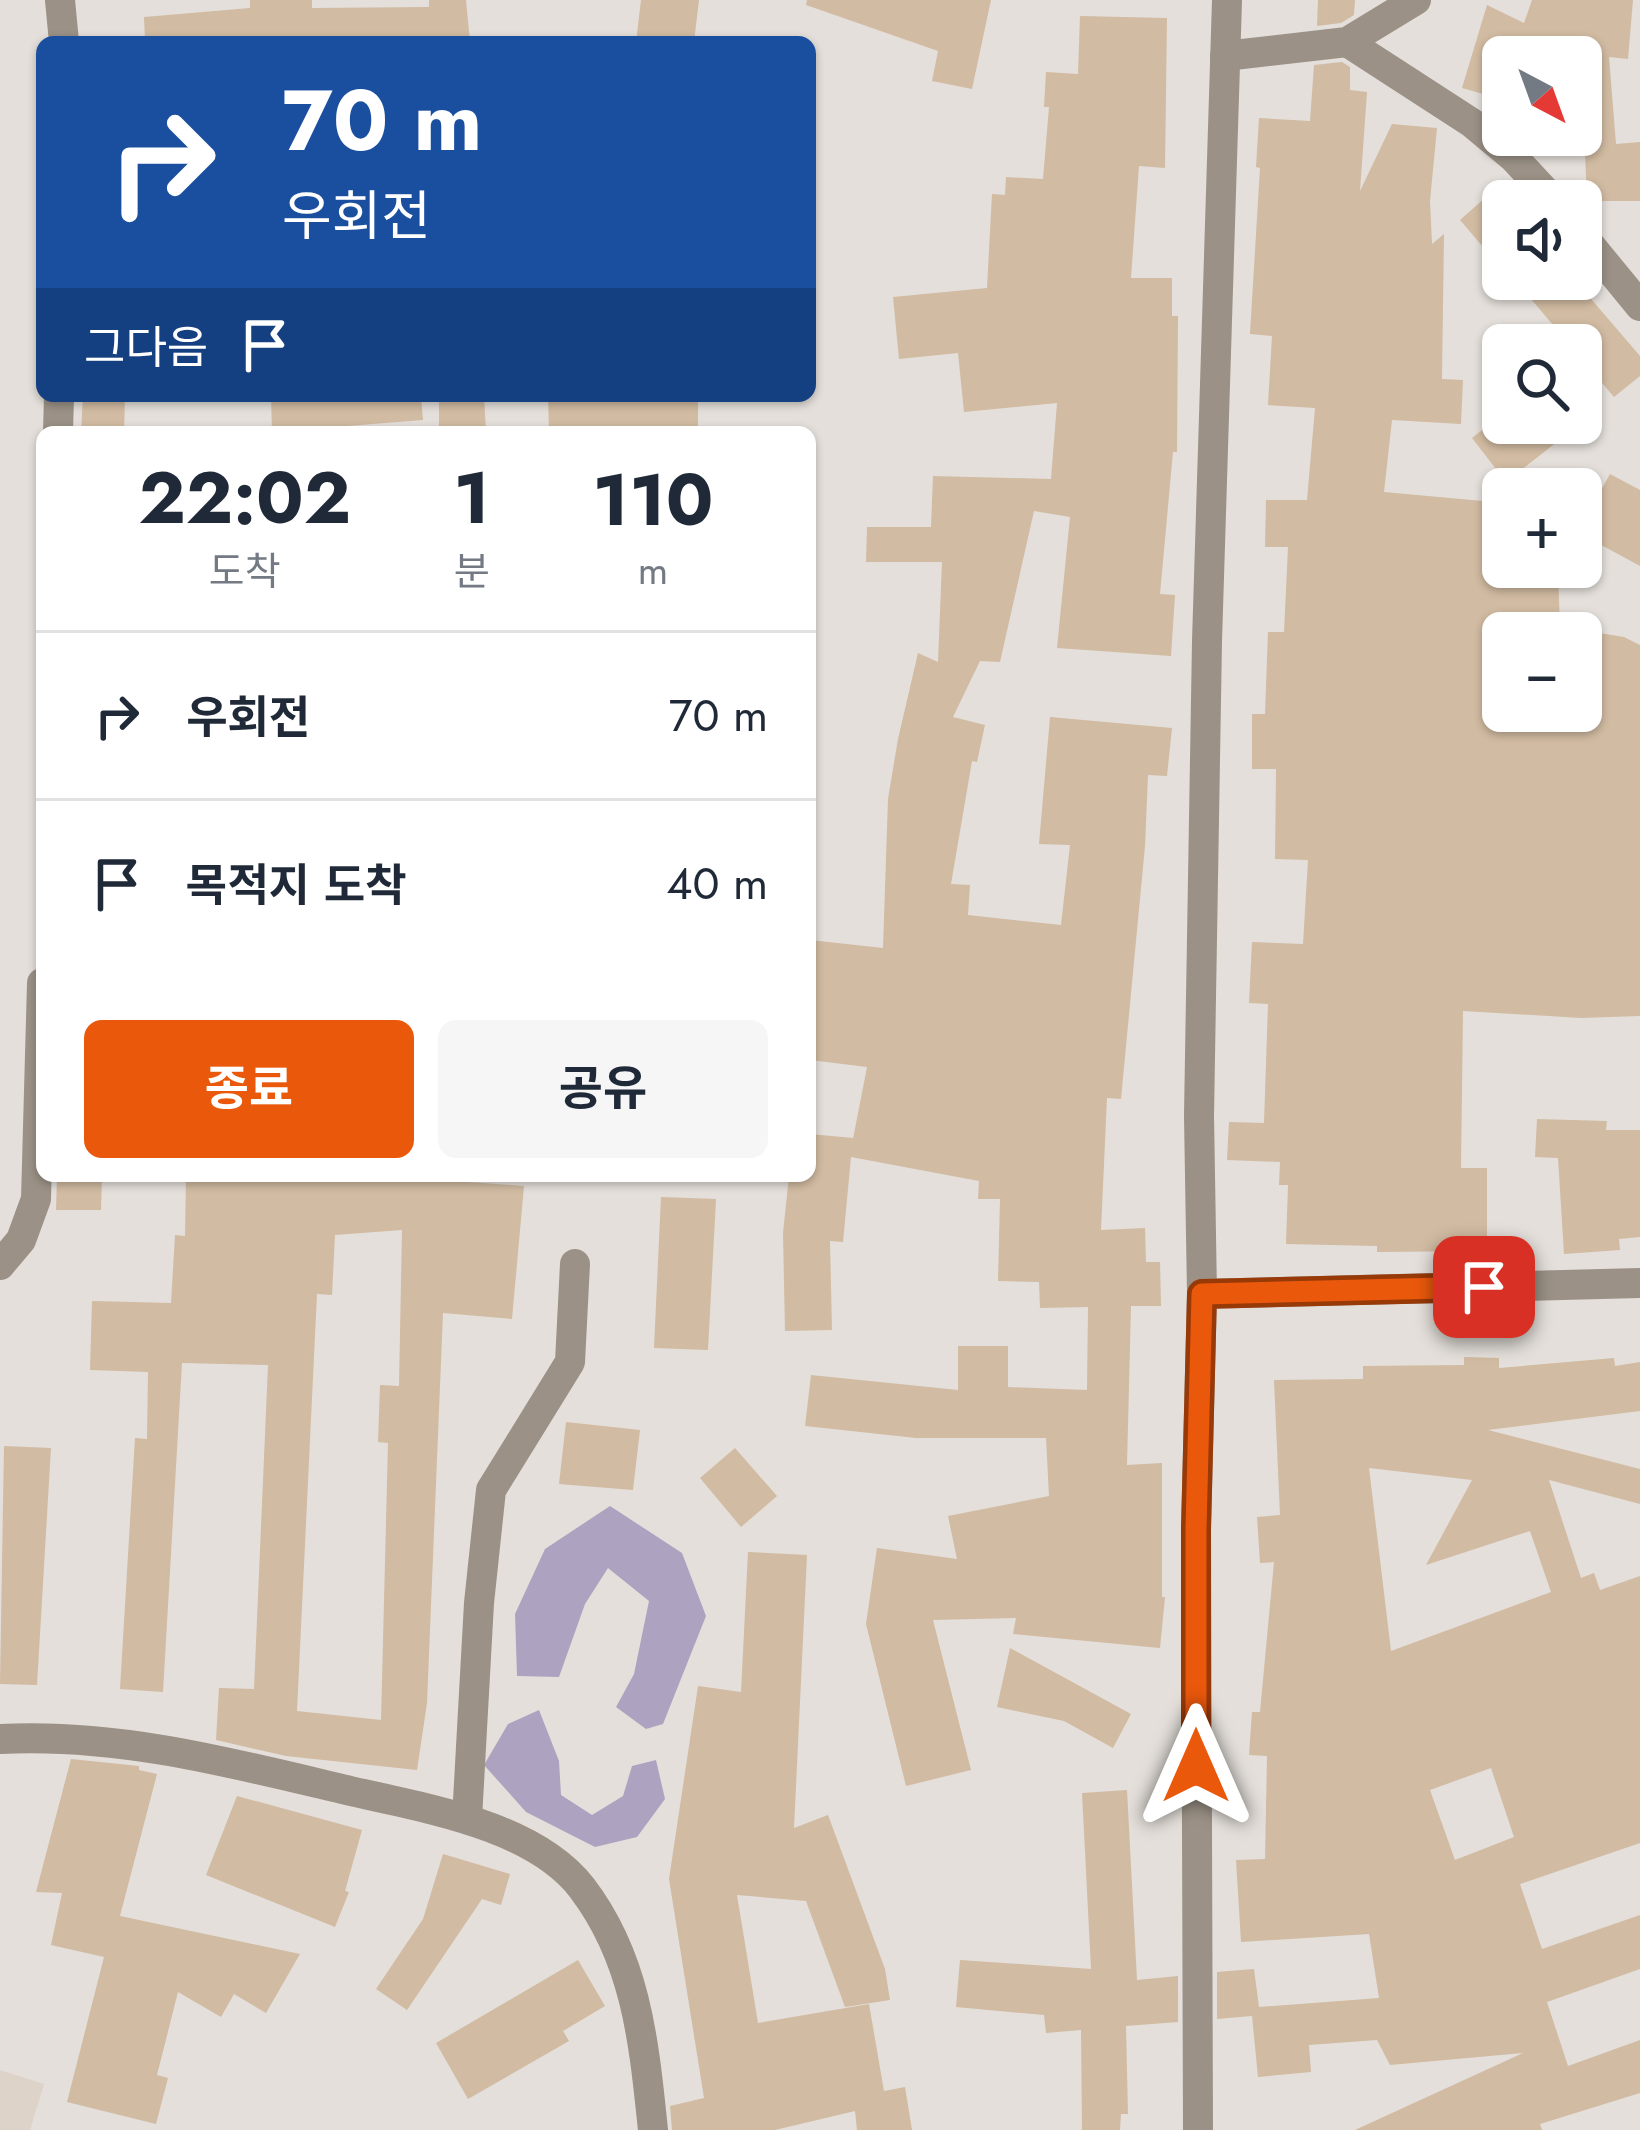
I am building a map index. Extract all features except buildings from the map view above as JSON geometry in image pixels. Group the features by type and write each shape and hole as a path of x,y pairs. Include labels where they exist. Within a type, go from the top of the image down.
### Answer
{"street":[{"path":"60,0 63,36"},
{"path":"1198,2130 1199,1116 1227,0"},
{"path":"1225,56 1346,42 1416,0"},
{"path":"1346,42 1472,123 1534,180"},
{"path":"1602,260 1640,307"},
{"path":"0,1264 21,1240 36,1199 36,1182"},
{"path":"467,1819 479,1603 491,1490 570,1362 575,1264"},
{"path":"1202,1294 1640,1283"},
{"path":"0,1738 144,1745 212,1757 467,1819 535,1848 580,1885 611,1934 641,2020 652,2130"}],"shaded area":[{"path":"610,1506 682,1553 706,1616 663,1724 646,1729 616,1707 634,1674 649,1601 608,1568 585,1604 559,1677 517,1676 515,1614 545,1549"},
{"path":"539,1710 559,1761 561,1795 592,1815 623,1796 632,1766 656,1760 665,1799 637,1837 595,1847 526,1812 484,1765 508,1724"},
{"path":"0,2070 44,2084 30,2130 0,2130"}],"route":[{"path":"1196,1766 1202,1294 1484,1287"}]}
